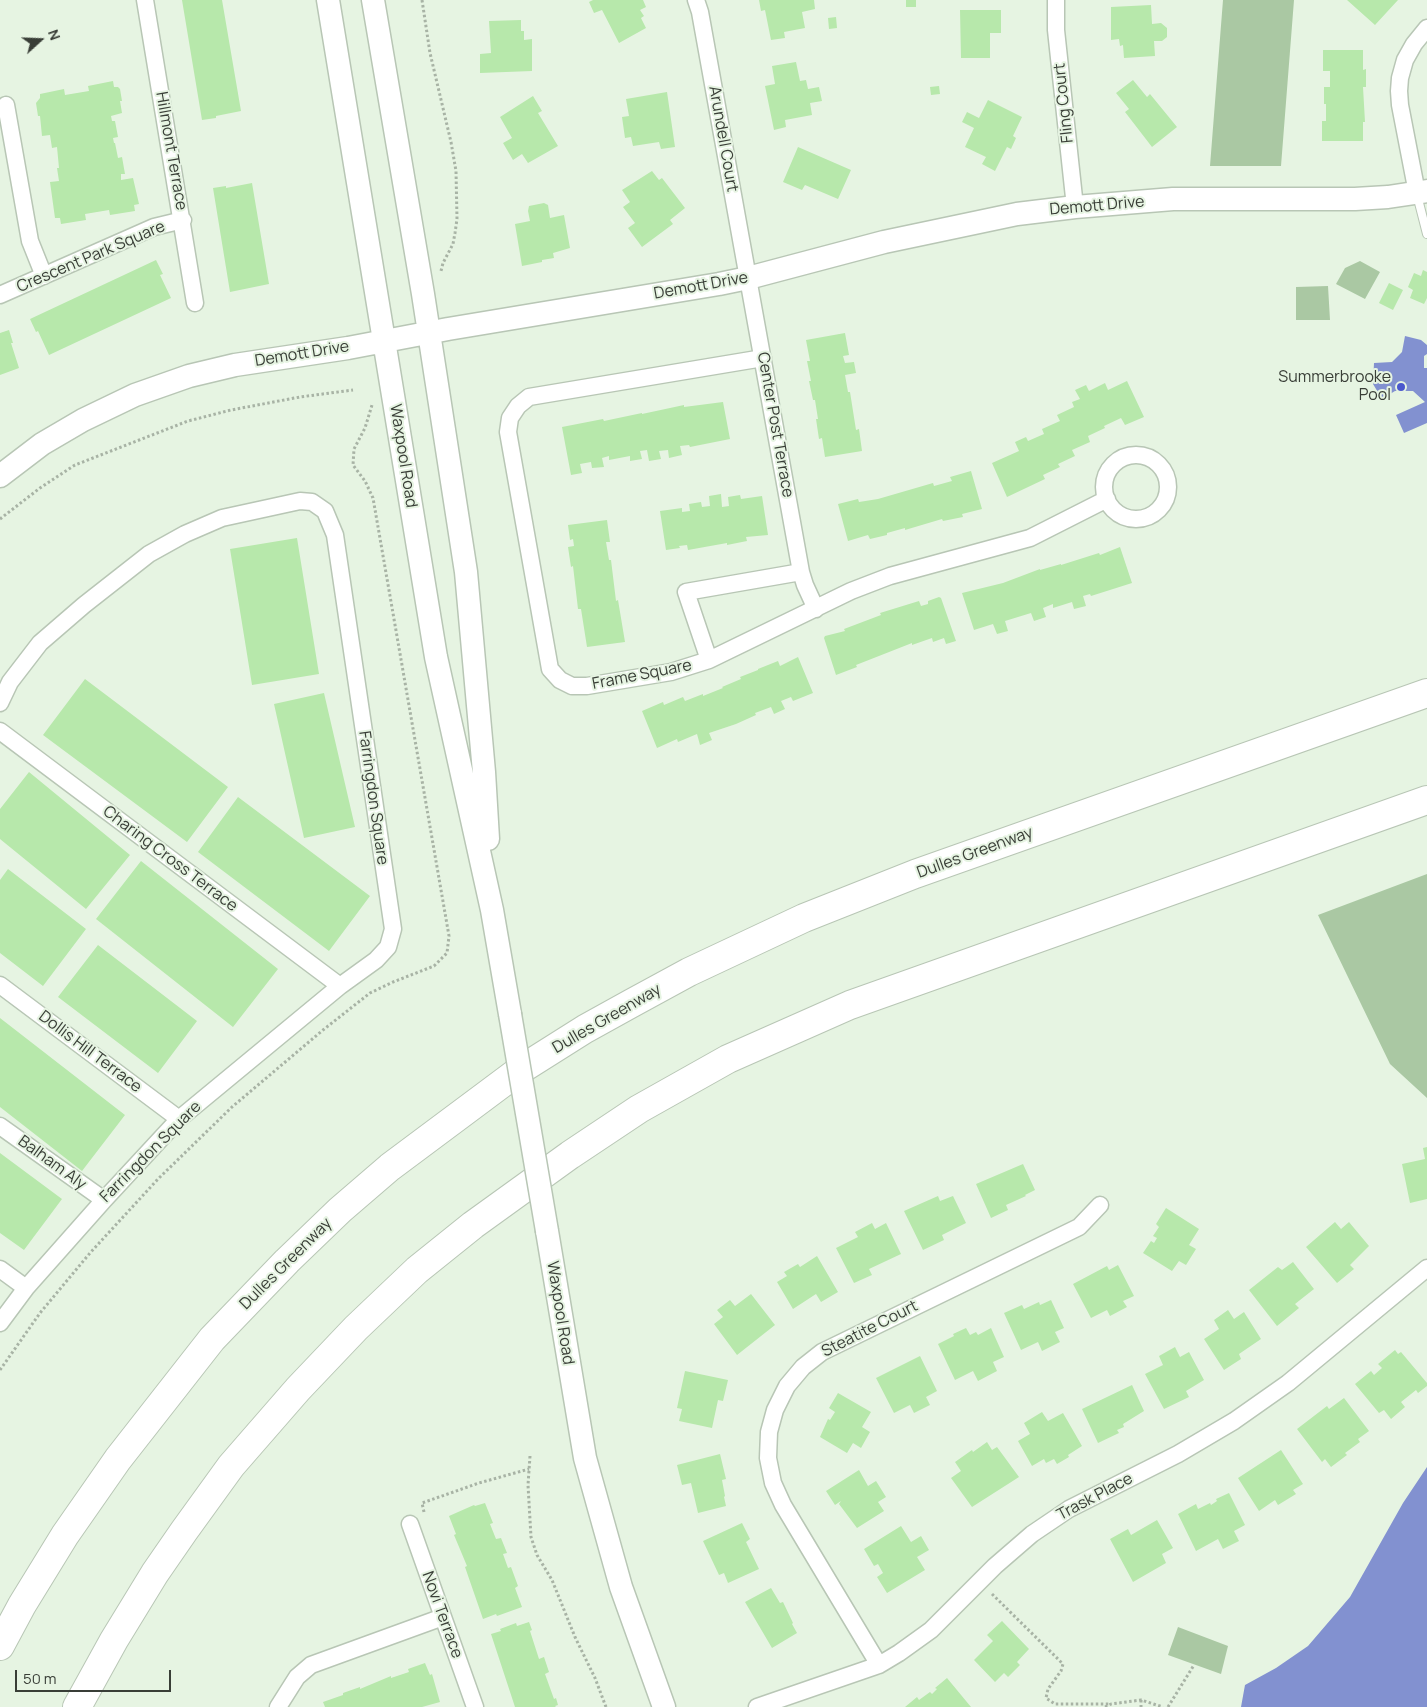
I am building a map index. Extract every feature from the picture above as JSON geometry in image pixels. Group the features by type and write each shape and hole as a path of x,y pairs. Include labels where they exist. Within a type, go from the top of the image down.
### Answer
{"highway":[{"name":"Dulles Greenway","path":"0,1646 22,1605 65,1535 118,1459 212,1339 287,1261 340,1210 390,1167 520,1070 585,1029 689,972 804,918 924,870 1427,693"},
{"path":"77,1707 114,1640 184,1531 231,1466 298,1389 356,1328 417,1270 474,1225 570,1155 638,1109 728,1059 850,1005 1427,800"}],"street":[{"name":"Hillmont Terrace","path":"146,0 195,303"},
{"name":"Waxpool Road","path":"328,0 436,657 492,910 585,1458 621,1586 664,1707"},
{"name":"Waxpool Road","path":"373,0 429,333 466,572 484,772 492,910"},
{"name":"Arundell Court","path":"696,0 702,20 748,278"},
{"name":"Fling Court","path":"1056,0 1056,30 1075,206"},
{"path":"1422,192 1400,106 1399,91 1405,60 1414,44 1427,28"},
{"path":"6,105 30,241 44,276"},
{"name":"Demott Drive","path":"0,476 42,444 83,420 135,395 189,376 235,365 748,278 884,242 1017,214 1075,206 1182,199 1355,199 1422,192"},
{"name":"Crescent Park Square","path":"0,295 154,227 182,220"},
{"name":"Center Post Terrace","path":"748,278 800,572 816,609"},
{"name":"Frame Square","path":"763,358 529,397 518,406 510,418 508,432 550,669 560,680 572,686 587,686 671,672 709,660 851,591 890,576 1030,538 1107,499"},
{"name":"Farringdon Square","path":"0,703 10,682 40,643 84,605 149,554 184,534 222,518 300,501 312,502 325,510 335,534 393,929 388,947 376,960 340,986 179,1119 26,1288 0,1323"},
{"path":"709,660 686,592 800,572"},
{"name":"Charing Cross Terrace","path":"0,731 340,986"},
{"name":"Dollis Hill Terrace","path":"0,985 179,1119"},
{"name":"Balham Aly","path":"0,1126 104,1200"},
{"name":"Steatite Court","path":"879,1664 783,1505 774,1483 768,1458 769,1432 775,1410 787,1386 803,1367 822,1352 1079,1227 1100,1205"},
{"name":"Trask Place","path":"757,1707 879,1664 899,1653 930,1630 1032,1534 1069,1509 1178,1454 1234,1421 1288,1384 1427,1268"},
{"path":"0,1269 26,1288"},
{"name":"Novi Terrace","path":"410,1524 475,1707"},
{"path":"278,1707 297,1676 311,1664 443,1617"}],"lane":[{"path":"1422,192 1427,234"}],"path":[{"path":"422,0 430,53 456,171 457,219 453,244 443,263 441,280"},
{"path":"0,519 40,488 75,465 188,421 241,408 353,390"},
{"path":"0,1370 40,1313 90,1253 158,1179 232,1107 364,998 393,982 434,966 447,953 449,936 373,498 365,481 354,465 354,449 365,428 373,405 369,396"},
{"path":"530,1456 528,1485 531,1537 537,1555 552,1580 575,1638 595,1678 606,1707"},
{"path":"425,1514 422,1503 479,1483 529,1469"},
{"path":"980,1581 1063,1664 1061,1671 1048,1689 1046,1698 1055,1704 1111,1704 1141,1700 1163,1707"},
{"path":"1168,1707 1194,1665"},
{"path":"1141,1700 1141,1707"},
{"path":"1106,1707 1111,1704"}],"green space":[{"path":"1223,0 1294,0 1281,166 1210,166"},
{"path":"1360,261 1380,272 1365,299 1336,284 1345,268"},
{"path":"1328,286 1330,320 1296,320 1296,287"},
{"path":"1427,874 1427,1098 1390,1064 1318,915"},
{"path":"1178,1627 1228,1646 1221,1674 1168,1655"}],"water":[{"name":"Summerbrooke Pool","path":"1405,336 1421,340 1427,345 1427,354 1424,356 1424,368 1427,368 1427,423 1404,433 1396,415 1425,402 1413,391 1395,391 1382,399 1373,384 1374,363 1392,362 1402,352"},
{"path":"1427,1467 1427,1707 1241,1707 1245,1685 1276,1668 1308,1646 1350,1597 1403,1503"}],"building":[{"path":"182,0 222,0 241,111 202,120"},
{"path":"593,0 643,0 646,7 640,10 644,16 641,18 646,28 619,43 602,10 594,13 589,2"},
{"path":"759,0 814,0 815,9 802,12 805,28 784,32 785,38 771,40 765,10 761,11"},
{"path":"906,0 916,0 916,7 906,7"},
{"path":"1347,0 1398,0 1375,25"},
{"path":"1151,5 1152,24 1161,23 1167,28 1167,37 1162,41 1154,41 1155,56 1124,58 1123,45 1120,46 1119,39 1111,40 1111,7"},
{"path":"960,10 1001,10 1001,33 990,33 990,58 961,58"},
{"path":"836,17 837,28 829,29 828,18"},
{"path":"521,20 521,31 524,31 524,40 532,39 532,71 480,73 480,54 491,53 489,21"},
{"path":"1323,50 1363,50 1363,70 1366,69 1366,87 1363,87 1365,122 1363,122 1363,141 1322,141 1322,121 1326,121 1324,87 1330,87 1330,71 1323,71"},
{"path":"796,62 800,81 806,80 808,89 819,87 822,101 810,103 812,115 785,120 786,127 774,130 765,86 775,84 772,66"},
{"path":"1133,80 1147,97 1150,94 1177,127 1152,147 1125,112 1129,109 1116,93"},
{"path":"113,81 114,87 120,89 122,101 120,101 122,113 111,116 112,121 115,121 118,137 113,138 114,143 118,158 122,157 125,174 121,174 121,180 133,178 139,204 134,205 135,211 110,215 109,210 85,214 86,220 61,224 60,218 55,218 50,182 59,181 57,147 52,148 50,135 42,136 40,116 38,116 36,103 40,98 40,94 64,89 65,95 89,91 88,86"},
{"path":"939,86 940,94 931,95 930,87"},
{"path":"667,92 675,147 661,149 659,142 633,146 631,137 625,138 622,117 629,116 626,99"},
{"path":"533,96 542,111 538,113 558,146 528,163 522,154 513,160 503,143 512,138 500,117"},
{"path":"988,100 1022,117 1013,136 1016,138 1011,149 1007,147 995,171 982,164 986,157 965,147 974,128 962,122 967,112 979,118"},
{"path":"798,147 851,170 838,199 805,185 802,190 783,182"},
{"path":"652,171 659,180 662,178 685,208 670,220 673,224 642,247 628,228 635,223 623,207 630,202 622,190"},
{"path":"252,183 269,284 230,292 213,188 226,186 226,188"},
{"path":"544,203 548,205 550,218 564,215 570,248 553,253 554,258 522,266 515,224 530,221 529,206"},
{"path":"156,260 163,274 160,275 171,298 49,355 30,319"},
{"path":"1423,270 1427,272 1427,298 1424,304 1410,298 1413,290 1408,287 1414,273 1421,276"},
{"path":"1389,283 1403,290 1393,310 1379,303"},
{"path":"9,330 19,368 0,375 0,333"},
{"path":"845,333 849,355 843,356 845,363 854,362 856,373 845,375 848,392 850,392 856,430 859,429 862,451 825,457 822,438 819,439 815,400 813,400 809,381 811,381 807,361 810,361 806,340"},
{"path":"1127,381 1144,417 1125,425 1121,418 1104,426 1105,428 1088,436 1090,442 1072,450 1075,456 1058,464 1060,467 1043,475 1045,479 1007,497 992,463 1019,451 1015,442 1026,437 1028,441 1044,434 1042,429 1060,421 1057,415 1074,407 1072,402 1080,399 1075,390 1086,385 1089,391 1105,383 1108,390"},
{"path":"723,402 730,439 690,447 689,445 680,446 682,455 669,458 668,450 659,451 661,459 649,461 647,450 640,451 642,459 630,461 630,456 609,460 609,456 602,458 604,467 592,468 591,462 580,464 582,473 571,475 562,427 603,419 604,421 684,405 684,407"},
{"path":"971,471 982,509 962,514 963,517 943,521 942,519 870,539 868,535 848,541 838,504 858,499 859,502 878,499 933,483 934,486 952,481 950,477"},
{"path":"721,494 722,507 729,506 728,497 740,495 741,499 762,496 768,535 746,537 747,541 727,545 727,543 688,550 687,545 666,550 660,511 682,508 682,512 690,511 689,504 701,502 702,507 710,506 709,496"},
{"path":"607,520 610,542 606,542 609,560 611,560 616,601 618,600 625,642 587,647 581,609 578,609 573,566 571,567 568,547 574,546 573,539 570,540 568,525"},
{"path":"297,538 319,674 252,685 230,549"},
{"path":"1120,547 1132,583 1091,596 1090,594 1083,596 1086,606 1074,609 1072,602 1053,608 1053,604 1043,608 1046,617 1034,621 1031,613 1005,621 1008,631 997,634 993,624 974,630 962,593 1003,583 1040,569 1061,565 1099,553 1100,555"},
{"path":"939,597 941,598 956,641 946,644 944,638 933,642 932,638 912,645 912,643 836,675 824,638 825,636 845,631 844,629 881,615 880,613 919,601 921,606"},
{"path":"798,657 813,693 793,701 791,697 781,701 785,709 774,714 771,707 755,713 756,715 736,724 709,733 712,740 700,745 697,734 678,742 677,739 657,748 642,711 663,702 664,705 683,697 685,701 703,694 703,696 723,688 741,679 740,677 758,669 778,661 780,666"},
{"path":"85,679 228,787 187,842 43,735"},
{"path":"324,693 355,827 304,838 274,704"},
{"path":"29,772 130,855 86,909 0,839 0,809"},
{"path":"238,797 370,896 329,951 198,852"},
{"path":"141,861 278,969 233,1027 96,919"},
{"path":"8,869 86,929 43,986 0,953 0,880"},
{"path":"98,945 197,1021 158,1073 58,997"},
{"path":"0,1018 125,1115 82,1171 0,1107"},
{"path":"1427,1147 1427,1199 1410,1203 1402,1164 1425,1159 1423,1148"},
{"path":"0,1153 62,1199 24,1250 0,1233"},
{"path":"1023,1164 1035,1190 1006,1205 1008,1210 991,1218 976,1184"},
{"path":"938,1196 940,1201 953,1196 966,1223 942,1235 944,1240 923,1250 904,1211"},
{"path":"1166,1208 1199,1229 1189,1245 1196,1249 1186,1265 1179,1261 1172,1271 1143,1253 1151,1241 1154,1243 1157,1238 1153,1236 1159,1227 1156,1224"},
{"path":"1335,1222 1341,1229 1349,1222 1369,1246 1350,1265 1354,1269 1337,1283 1306,1247"},
{"path":"872,1223 875,1229 886,1223 901,1254 869,1269 872,1275 854,1283 836,1248 858,1237 855,1232"},
{"path":"817,1256 838,1292 821,1302 816,1294 793,1309 777,1282 787,1276 784,1272 798,1264 800,1267"},
{"path":"1293,1262 1314,1289 1295,1304 1299,1308 1277,1326 1249,1290 1278,1267 1282,1270"},
{"path":"1118,1265 1134,1296 1123,1301 1127,1307 1110,1316 1107,1310 1091,1318 1073,1284 1107,1266 1109,1270"},
{"path":"751,1294 775,1325 737,1355 714,1324 723,1317 717,1310 730,1300 735,1306"},
{"path":"1051,1300 1064,1328 1055,1332 1060,1342 1042,1351 1038,1342 1021,1350 1004,1313 1022,1305 1024,1309 1039,1302 1040,1305"},
{"path":"1228,1310 1234,1319 1244,1312 1261,1339 1239,1354 1241,1359 1224,1370 1204,1339 1219,1329 1214,1320"},
{"path":"966,1328 970,1335 976,1332 978,1335 991,1328 1004,1357 993,1362 997,1371 978,1381 973,1371 955,1380 938,1344"},
{"path":"1175,1347 1180,1357 1189,1352 1204,1380 1186,1391 1189,1397 1164,1409 1145,1374 1163,1365 1159,1356"},
{"path":"1395,1350 1398,1354 1401,1352 1427,1383 1427,1386 1418,1393 1416,1390 1401,1402 1405,1407 1391,1419 1384,1410 1379,1413 1355,1384 1371,1371 1374,1375 1382,1368 1378,1364"},
{"path":"920,1356 937,1391 926,1397 930,1405 914,1413 910,1405 894,1413 876,1378"},
{"path":"685,1371 728,1380 723,1401 718,1400 712,1428 679,1421 682,1409 677,1408"},
{"path":"1132,1385 1144,1411 1123,1424 1124,1427 1117,1430 1119,1433 1098,1443 1082,1409"},
{"path":"838,1393 871,1412 862,1427 870,1432 861,1448 853,1443 847,1453 820,1437 828,1419 830,1420 835,1412 829,1408"},
{"path":"1344,1398 1369,1431 1358,1439 1360,1442 1345,1453 1347,1455 1331,1467 1325,1459 1322,1462 1297,1429 1327,1406 1329,1409"},
{"path":"1042,1412 1048,1421 1063,1413 1082,1446 1057,1464 1054,1459 1046,1463 1044,1459 1032,1466 1018,1441 1030,1434 1024,1423"},
{"path":"987,1442 992,1450 997,1447 1019,1477 972,1507 951,1478 961,1471 955,1462"},
{"path":"1281,1450 1303,1484 1293,1490 1296,1494 1278,1505 1275,1500 1259,1511 1238,1478"},
{"path":"720,1454 726,1479 722,1480 726,1506 698,1513 691,1483 682,1485 677,1465"},
{"path":"859,1470 868,1486 876,1481 886,1497 878,1502 884,1511 857,1528 839,1504 841,1501 835,1505 826,1491"},
{"path":"1229,1493 1245,1525 1234,1531 1239,1541 1223,1549 1218,1539 1196,1551 1178,1514 1196,1504 1198,1509 1210,1503 1211,1505 1217,1501 1216,1499"},
{"path":"485,1503 493,1523 490,1524 496,1539 501,1538 507,1553 503,1554 508,1568 511,1567 518,1586 515,1588 522,1607 483,1619 449,1516 474,1505"},
{"path":"1157,1520 1173,1548 1162,1554 1166,1563 1133,1582 1110,1539 1128,1529 1131,1535"},
{"path":"742,1523 750,1539 746,1542 759,1569 728,1583 724,1573 719,1575 703,1541"},
{"path":"901,1526 911,1542 921,1536 929,1550 917,1557 925,1570 887,1593 877,1577 883,1573 878,1564 874,1566 864,1549"},
{"path":"771,1588 780,1603 783,1602 797,1633 772,1648 745,1602"},
{"path":"1002,1621 1029,1649 1017,1662 1020,1665 1008,1677 1004,1673 995,1682 974,1660 993,1641 987,1635"},
{"path":"529,1622 539,1659 544,1657 549,1672 545,1674 554,1699 556,1698 558,1705 556,1707 515,1707 491,1634 516,1623 517,1626"},
{"path":"425,1663 430,1675 432,1674 440,1702 422,1707 325,1707 323,1702 343,1695 343,1693 360,1687 360,1689 391,1676 391,1678 409,1672 408,1669"},
{"path":"947,1678 971,1707 905,1707 917,1697 919,1700 930,1692 932,1694 937,1689 935,1688"}],"place":[{"name":"Summerbrooke Pool","path":"1401,387"}]}
